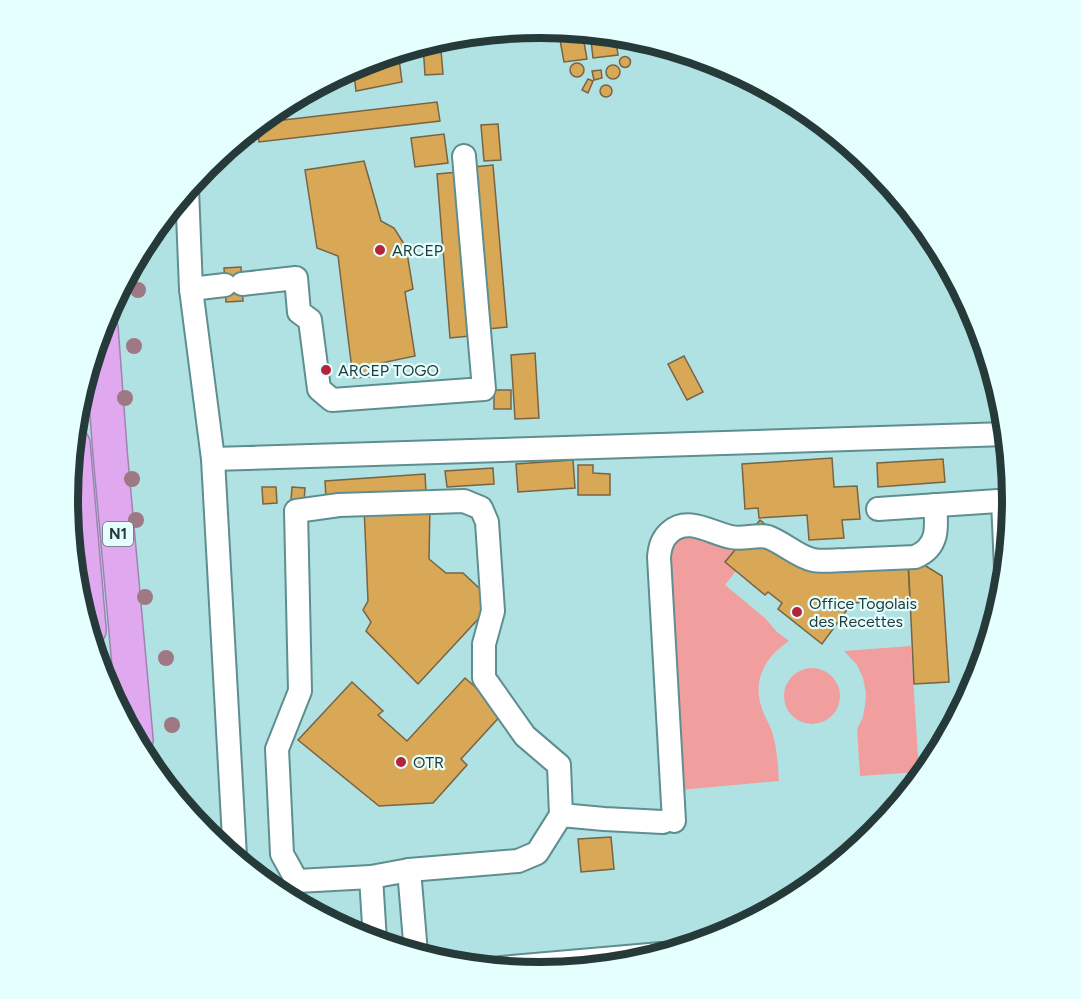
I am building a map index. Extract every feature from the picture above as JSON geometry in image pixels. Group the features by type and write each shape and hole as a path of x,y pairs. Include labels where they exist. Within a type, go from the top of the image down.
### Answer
{"highway":[{"name":"N1","path":"103,352 134,719"},
{"name":"N1","path":"78,495 85,576"}],"street":[{"path":"191,289 296,278 299,312 310,320 319,389 332,400 484,389 464,156"},
{"path":"188,202 191,289 213,459 234,845"},
{"path":"213,459 998,434"},
{"path":"878,509 1002,500"},
{"path":"464,501 481,508 487,522 493,611 484,644 484,678 525,736 558,765 561,815 537,854 518,861 409,870 371,877 297,881 282,854 277,749 300,691 296,511 339,505 464,501"},
{"path":"561,815 669,822 659,557 666,535 681,526 690,525 731,537 763,536 782,543 800,555 815,561 915,556 927,550 932,544 936,526 935,505"},
{"path":"409,870 415,944"},
{"path":"371,877 374,930"}],"shaded area":[{"path":"687,533 725,545 746,558 725,585 789,641 767,662 759,688 762,709 774,740 779,781 680,790 669,544"},
{"path":"911,646 919,765 913,772 860,776 857,729 863,717 866,693 857,665 844,651"},
{"path":"812,668 823,670 832,676 838,685 840,696 838,707 832,716 823,722 812,724 801,722 792,716 786,707 784,696 786,685 792,676 801,670"}],"building":[{"path":"560,38 583,39 587,59 564,62"},
{"path":"591,40 616,44 618,55 593,58"},
{"path":"441,48 443,74 425,75 424,52"},
{"path":"625,57 629,58 629,66 625,67 621,66 620,62 621,58"},
{"path":"399,60 402,82 356,91 354,77"},
{"path":"577,63 582,65 584,70 582,75 577,77 572,75 570,70 572,65"},
{"path":"613,65 618,67 620,72 618,77 613,79 608,77 606,72 608,67"},
{"path":"601,70 602,78 594,80 592,71"},
{"path":"588,79 593,81 588,93 582,90"},
{"path":"606,85 612,91 606,97 600,91"},
{"path":"437,102 440,121 259,142 258,134 276,121"},
{"path":"498,124 501,160 484,161 481,125"},
{"path":"444,134 448,163 415,167 411,138"},
{"path":"364,161 381,221 394,228 406,247 413,289 405,292 415,356 381,363 381,376 353,378 338,256 317,248 305,170"},
{"path":"493,165 507,327 488,329 473,167"},
{"path":"458,172 470,336 450,338 437,174"},
{"path":"241,267 243,301 226,302 224,268"},
{"path":"535,353 539,418 515,419 511,355"},
{"path":"684,356 703,392 687,400 668,364"},
{"path":"494,390 511,390 511,409 494,409"},
{"path":"832,458 834,487 857,486 860,519 842,520 844,538 809,540 807,515 759,518 758,508 745,509 742,464"},
{"path":"943,459 945,482 878,487 877,463"},
{"path":"573,460 575,488 518,492 516,464"},
{"path":"578,465 593,465 593,473 610,474 610,495 578,495"},
{"path":"493,468 494,484 447,487 445,471"},
{"path":"425,474 426,492 326,499 325,481"},
{"path":"262,487 276,487 277,503 263,504"},
{"path":"292,487 305,488 304,501 291,500"},
{"path":"430,505 429,559 446,573 463,573 494,602 418,684 366,631 371,622 363,610 368,601 364,506"},
{"path":"760,520 799,552 907,546 910,600 852,603 822,644 778,609 782,603 768,592 765,595 725,562"},
{"path":"908,555 942,576 949,682 914,684"},
{"path":"465,678 504,712 461,759 467,765 433,803 379,806 298,740 352,682 383,711 378,715 407,741"},
{"path":"611,837 614,869 581,872 578,839"}],"place":[{"name":"ARCEP","path":"380,250"},
{"name":"ARCEP TOGO","path":"326,370"},
{"name":"Office Togolais des Recettes","path":"797,612"},
{"name":"OTR","path":"401,762"}]}
